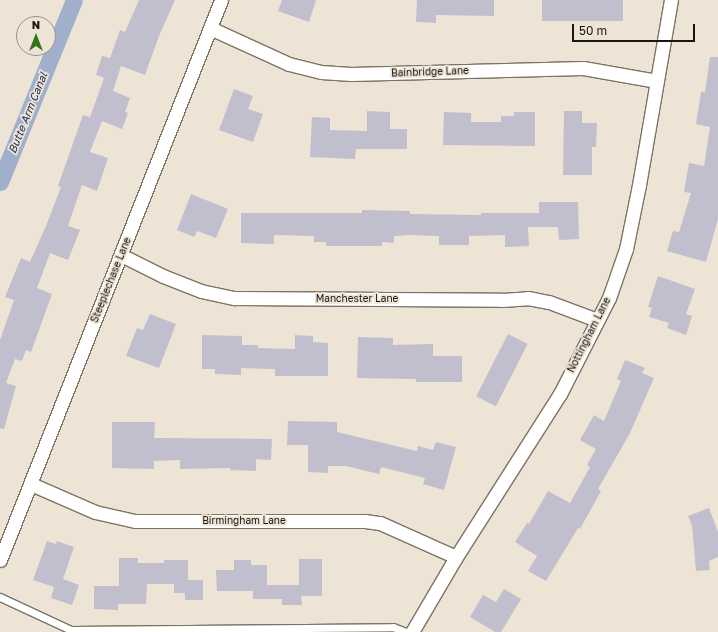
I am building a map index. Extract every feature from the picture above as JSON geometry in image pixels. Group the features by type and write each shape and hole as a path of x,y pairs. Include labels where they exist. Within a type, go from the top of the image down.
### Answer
{"street":[{"name":"Steeplechase Lane","path":"0,560 221,0"},
{"name":"Nottingham Lane","path":"412,632 456,557 560,394 609,298 626,249 671,0"},
{"name":"Bainbridge Lane","path":"210,28 289,64 321,72 350,74 583,68 657,81"},
{"name":"Manchester Lane","path":"121,255 163,276 201,291 235,298 502,300 528,298 549,302 597,320"},
{"name":"Birmingham Lane","path":"31,484 94,512 135,521 365,521 380,523 456,557"}],"lane":[{"path":"0,597 71,630 393,627 406,632"}],"building":[{"path":"139,0 175,0 159,36 145,75 121,66 113,91 130,98 125,112 128,113 122,129 102,121 90,152 108,158 97,191 82,185 68,226 80,230 68,260 50,253 37,288 52,294 31,352 26,350 22,361 15,359 6,383 16,386 4,429 0,428 0,340 14,300 5,297 21,258 30,262 46,226 61,187 58,186 83,115 96,119 90,117 104,78 96,75 102,56 110,58 120,30 125,32"},
{"path":"282,0 316,0 309,22 278,11"},
{"path":"417,0 494,0 494,16 436,15 436,23 416,22"},
{"path":"542,0 623,0 623,21 542,21"},
{"path":"710,57 718,57 718,219 706,262 667,251 673,231 679,232 691,193 684,192 689,163 704,166 710,127 696,124 701,92 705,92"},
{"path":"234,89 253,96 248,109 263,114 253,142 219,130"},
{"path":"367,111 390,112 390,129 407,129 407,149 356,149 355,159 310,157 312,117 330,118 330,130 367,131"},
{"path":"564,111 582,111 582,123 597,123 596,147 592,147 592,175 563,175"},
{"path":"444,112 471,113 471,122 501,122 501,116 514,116 514,112 535,112 535,146 443,145"},
{"path":"191,194 228,209 216,238 197,231 194,237 177,230"},
{"path":"539,202 578,202 579,239 559,240 558,227 528,227 529,246 505,247 505,235 469,236 469,245 439,245 439,236 409,235 394,236 394,243 382,242 382,246 326,246 326,242 314,242 314,236 274,235 274,244 241,243 241,213 362,213 362,210 410,211 410,214 481,215 481,213 539,213"},
{"path":"658,276 695,289 686,314 692,316 686,335 667,328 669,323 649,317 652,308 648,307"},
{"path":"150,314 176,324 159,368 126,356 137,328 143,330"},
{"path":"508,334 528,344 496,406 476,396"},
{"path":"202,335 242,336 242,345 258,345 258,348 295,349 295,335 313,336 313,342 328,343 328,376 275,376 275,369 241,368 241,375 215,374 215,369 202,369"},
{"path":"358,337 393,338 393,345 433,344 433,356 462,356 462,382 416,382 416,379 357,378"},
{"path":"625,360 645,368 642,373 654,378 630,433 598,489 601,491 580,529 578,528 546,581 528,571 537,556 515,542 527,523 529,524 548,491 570,503 590,467 587,465 596,449 580,440 594,415 604,421 621,381 617,379"},
{"path":"288,421 337,422 337,432 417,451 418,446 433,450 436,442 456,447 444,490 423,484 425,478 381,467 379,474 346,466 328,466 328,473 308,472 308,445 287,445"},
{"path":"112,422 155,422 154,438 272,439 271,460 256,459 256,471 230,470 230,468 180,469 180,460 154,461 154,469 112,468"},
{"path":"709,508 718,532 718,557 709,561 710,570 696,571 692,526 688,516"},
{"path":"47,541 56,544 57,541 74,547 63,579 79,585 72,605 51,598 54,587 33,580"},
{"path":"119,558 138,558 138,563 164,563 164,560 188,560 188,580 203,580 203,600 185,600 185,593 174,593 174,584 147,584 146,604 118,604 118,610 94,609 94,586 119,586"},
{"path":"299,559 322,559 322,596 301,596 302,605 282,605 282,599 253,599 253,591 217,591 216,570 234,570 234,560 251,560 251,565 267,565 267,585 299,585"},
{"path":"504,589 521,599 501,632 495,632 470,617 483,595 496,602"}],"waterway":[{"name":"Butte Arm Canal","path":"0,182 74,0"}]}
